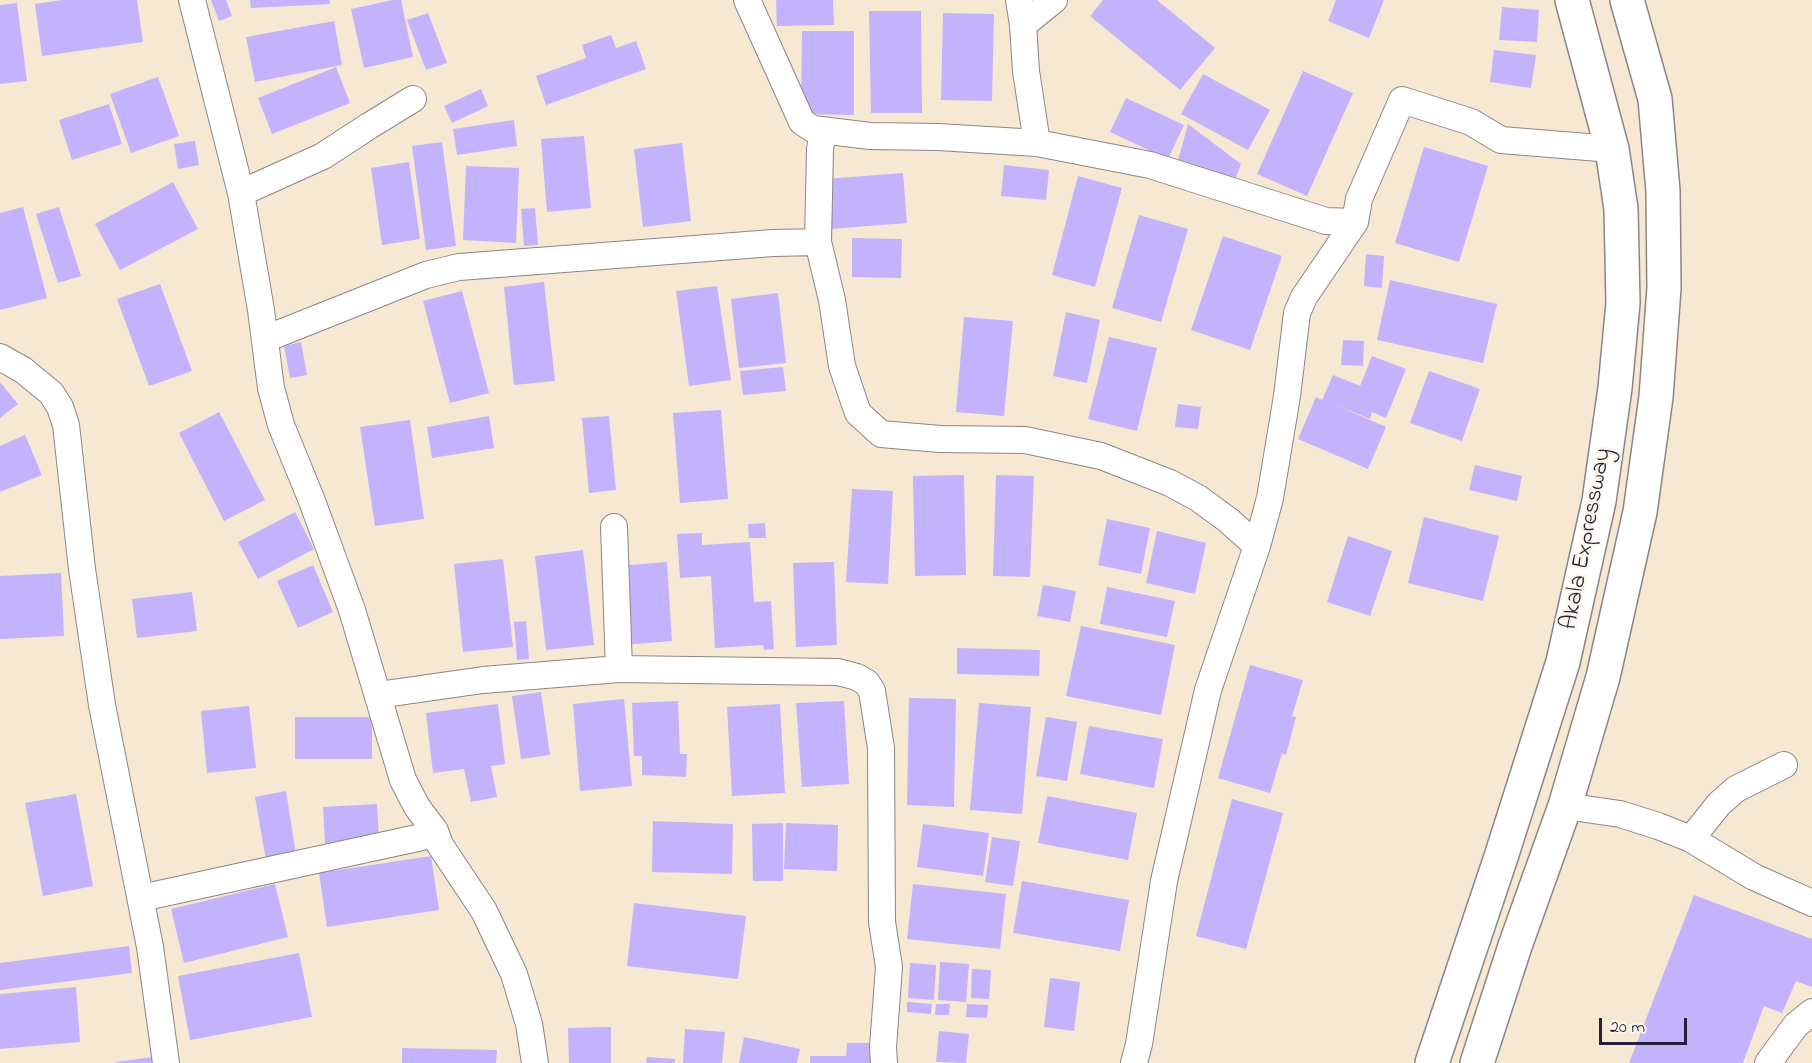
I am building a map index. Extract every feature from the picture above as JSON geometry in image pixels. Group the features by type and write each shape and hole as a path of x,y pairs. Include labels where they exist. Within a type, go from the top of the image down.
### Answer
{"main road":[{"name":"Akala Expressway","path":"1431,1063 1501,857 1563,662 1599,501 1615,388 1623,303 1621,209 1612,149 1572,0"},
{"name":"Akala Expressway","path":"1477,1063 1515,946 1565,806 1603,677 1640,512 1656,397 1664,288 1663,191 1655,99 1627,0"}],"street":[{"path":"192,0 241,193 271,388 281,425 352,610 402,780 417,807 435,831 440,845 484,911 514,974 529,1024 535,1063"},
{"path":"747,0 802,122 813,129 870,136 938,137 1037,143 1150,165 1326,221 1355,222"},
{"path":"1037,143 1026,72 1021,12 1054,0"},
{"path":"241,193 323,156 413,99"},
{"path":"1134,1063 1164,881 1208,690 1257,546 1278,462 1297,313 1304,297 1355,222 1359,199 1402,100 1471,122 1501,140 1612,149"},
{"path":"823,131 820,149 818,242 832,300 842,366 858,414 881,434 940,439 1025,440 1101,456 1170,483 1198,498 1228,520 1257,546"},
{"path":"265,339 426,275 459,267 773,243 818,242"},
{"path":"0,357 23,370 51,393 60,407 66,425 82,569 102,705 150,947 166,1063"},
{"path":"614,527 619,669"},
{"path":"378,695 483,680 619,669 838,672 857,677 867,683 872,691 881,748 882,922 889,967 883,1047 884,1063"},
{"path":"1691,839 1719,804 1736,789 1784,765"},
{"path":"1565,806 1620,814 1658,826 1691,839 1754,877 1812,903"},
{"path":"141,898 431,835 435,831"},
{"path":"1768,1063 1796,1025 1812,1012"}],"building":[{"path":"62,0 137,0 143,42 42,56 35,4"},
{"path":"211,0 226,0 232,16 219,21"},
{"path":"250,0 330,0 330,4 251,8"},
{"path":"401,0 413,57 364,68 351,9"},
{"path":"776,0 833,0 834,25 777,26"},
{"path":"1103,0 1157,0 1215,48 1180,90 1090,16"},
{"path":"1336,0 1384,0 1369,38 1328,21"},
{"path":"17,3 27,81 0,84 0,5"},
{"path":"1502,7 1539,10 1537,42 1499,40"},
{"path":"869,11 921,11 922,113 871,113"},
{"path":"428,13 447,63 426,70 407,20"},
{"path":"943,13 994,14 992,101 941,100"},
{"path":"334,21 342,65 255,82 246,37"},
{"path":"802,31 854,31 854,115 801,114"},
{"path":"611,35 616,48 636,41 646,69 546,105 536,76 586,58 582,45"},
{"path":"1494,50 1536,55 1531,88 1490,82"},
{"path":"336,67 350,103 272,134 258,98"},
{"path":"1303,71 1353,93 1307,196 1257,174"},
{"path":"1203,74 1270,110 1248,150 1181,114"},
{"path":"158,77 179,136 131,153 110,94"},
{"path":"481,89 488,106 452,123 444,106"},
{"path":"1126,98 1184,125 1168,159 1110,132"},
{"path":"109,104 122,144 72,160 59,120"},
{"path":"514,120 517,146 457,155 453,129"},
{"path":"1188,124 1241,164 1234,183 1177,164"},
{"path":"584,136 591,208 547,212 541,139"},
{"path":"195,141 199,165 178,169 174,144"},
{"path":"442,142 456,246 426,250 412,146"},
{"path":"682,143 691,221 643,227 634,149"},
{"path":"1424,147 1488,166 1459,262 1395,243"},
{"path":"409,162 420,239 382,245 371,168"},
{"path":"1004,165 1049,170 1046,200 1001,196"},
{"path":"466,166 519,168 516,243 463,240"},
{"path":"903,173 907,223 830,229 825,179"},
{"path":"1078,176 1122,188 1095,287 1052,275"},
{"path":"173,182 198,229 120,270 95,224"},
{"path":"23,207 47,298 0,310 0,213"},
{"path":"59,207 81,276 58,283 36,214"},
{"path":"535,208 538,245 524,246 521,209"},
{"path":"1139,215 1188,229 1161,322 1112,308"},
{"path":"1223,236 1282,256 1250,350 1191,330"},
{"path":"852,238 902,239 901,278 852,277"},
{"path":"1366,254 1384,256 1382,288 1364,286"},
{"path":"1390,280 1497,304 1483,363 1377,340"},
{"path":"544,282 555,381 514,385 504,287"},
{"path":"160,284 192,371 149,386 117,299"},
{"path":"717,286 731,380 689,386 676,291"},
{"path":"462,291 489,393 450,403 423,301"},
{"path":"778,293 786,363 739,368 731,299"},
{"path":"1066,312 1100,320 1087,383 1053,376"},
{"path":"964,317 1013,321 1004,416 956,412"},
{"path":"1109,337 1157,348 1137,431 1088,419"},
{"path":"1343,340 1364,341 1363,366 1341,365"},
{"path":"301,342 307,375 290,378 284,346"},
{"path":"1372,356 1406,369 1386,418 1372,412 1370,419 1333,404 1386,427 1368,469 1298,439 1316,397 1322,400 1333,375 1360,386"},
{"path":"783,367 786,391 743,395 740,371"},
{"path":"1429,371 1480,389 1462,441 1410,423"},
{"path":"0,382 18,404 0,418"},
{"path":"1178,404 1201,407 1198,429 1175,427"},
{"path":"721,410 728,499 680,503 673,413"},
{"path":"219,412 265,500 224,521 179,433"},
{"path":"489,416 494,448 432,458 427,427"},
{"path":"609,416 616,490 589,493 582,418"},
{"path":"410,420 424,519 375,526 360,427"},
{"path":"25,435 42,475 0,492 0,446"},
{"path":"1475,465 1522,476 1517,501 1469,490"},
{"path":"964,475 966,575 915,576 913,476"},
{"path":"996,475 1034,476 1030,577 993,576"},
{"path":"852,489 893,491 888,584 846,582"},
{"path":"295,512 314,549 258,579 238,542"},
{"path":"1424,517 1499,536 1483,601 1408,583"},
{"path":"1107,519 1150,528 1141,574 1098,565"},
{"path":"765,523 766,538 749,538 748,524"},
{"path":"1157,531 1206,543 1195,594 1146,583"},
{"path":"702,533 702,545 750,542 754,602 771,601 774,649 764,650 763,645 715,648 711,576 680,578 677,534"},
{"path":"1348,536 1392,551 1370,616 1327,602"},
{"path":"583,550 594,645 546,650 535,556"},
{"path":"503,559 513,647 463,652 454,564"},
{"path":"667,562 672,641 624,645 618,566"},
{"path":"834,562 837,645 796,647 793,563"},
{"path":"313,565 333,612 298,628 277,581"},
{"path":"61,573 64,636 0,639 0,576"},
{"path":"1043,585 1076,591 1070,622 1037,616"},
{"path":"1107,587 1175,601 1167,637 1100,624"},
{"path":"192,592 197,631 137,638 132,599"},
{"path":"526,621 529,659 517,660 514,622"},
{"path":"1081,626 1175,645 1161,715 1066,696"},
{"path":"957,648 1040,650 1039,676 957,674"},
{"path":"1250,665 1303,680 1292,716 1296,717 1286,755 1282,753 1270,793 1218,778"},
{"path":"541,692 550,755 521,759 512,696"},
{"path":"909,698 956,699 954,807 907,805"},
{"path":"624,699 632,786 580,791 573,704"},
{"path":"678,701 680,754 687,754 686,777 642,775 642,756 634,756 632,703"},
{"path":"844,701 849,784 802,787 796,703"},
{"path":"979,703 1031,707 1022,814 970,810"},
{"path":"498,704 505,764 491,766 497,797 471,802 464,769 433,773 426,713"},
{"path":"780,704 785,793 732,796 727,707"},
{"path":"249,706 256,768 207,773 201,711"},
{"path":"295,717 372,717 372,759 295,759"},
{"path":"1046,717 1077,722 1067,781 1036,776"},
{"path":"1089,726 1163,739 1154,788 1080,774"},
{"path":"286,791 296,855 266,860 255,797"},
{"path":"76,794 93,886 43,896 25,803"},
{"path":"1047,796 1137,813 1128,860 1038,843"},
{"path":"1232,799 1283,813 1246,949 1196,936"},
{"path":"377,804 379,840 325,843 323,807"},
{"path":"653,821 733,824 732,874 652,872"},
{"path":"783,823 783,881 753,881 752,824"},
{"path":"786,823 838,825 837,871 784,869"},
{"path":"923,824 989,833 983,876 917,867"},
{"path":"992,837 1020,841 1013,886 985,882"},
{"path":"431,856 439,910 327,927 319,873"},
{"path":"1022,881 1129,900 1120,951 1013,933"},
{"path":"275,884 288,937 184,963 171,909"},
{"path":"913,884 1006,894 1000,949 907,939"},
{"path":"1694,895 1812,939 1812,987 1796,981 1782,1013 1764,1006 1743,1063 1629,1063"},
{"path":"634,903 746,916 738,979 627,966"},
{"path":"129,946 132,973 0,990 0,963"},
{"path":"299,953 312,1017 190,1040 178,976"},
{"path":"940,962 969,964 966,1002 938,1000"},
{"path":"910,963 936,965 934,1000 908,998"},
{"path":"972,969 991,970 989,999 971,998"},
{"path":"1050,978 1080,982 1074,1031 1044,1027"},
{"path":"76,987 80,1042 0,1049 0,994"},
{"path":"907,1002 932,1004 931,1014 907,1012"},
{"path":"936,1004 950,1004 949,1015 935,1015"},
{"path":"967,1004 988,1005 987,1018 966,1017"},
{"path":"611,1027 611,1063 569,1063 568,1028"},
{"path":"685,1029 725,1032 722,1063 683,1063"},
{"path":"939,1031 969,1034 966,1063 936,1062"},
{"path":"744,1037 800,1049 797,1063 739,1063"},
{"path":"847,1043 873,1043 873,1063 810,1063 810,1056 846,1056"},
{"path":"402,1048 497,1050 496,1063 402,1063"},
{"path":"153,1057 154,1063 116,1063 116,1062"},
{"path":"647,1057 675,1059 675,1063 646,1063"}]}
